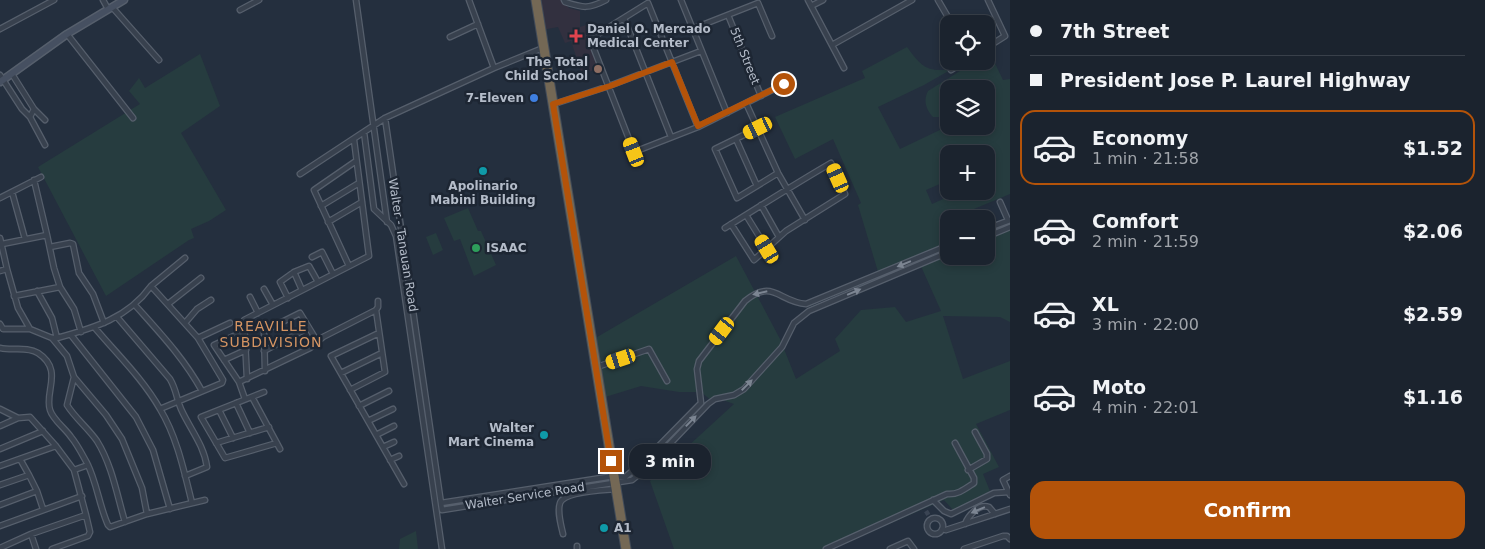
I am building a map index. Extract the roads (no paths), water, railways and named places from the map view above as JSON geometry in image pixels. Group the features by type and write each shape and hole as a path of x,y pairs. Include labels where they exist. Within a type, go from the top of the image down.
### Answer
{"highway":[{"path":"536,0 626,549"}],"street":[{"path":"0,29 54,0"},
{"path":"103,0 159,60"},
{"path":"45,145 30,117 22,109 1,79 12,74 67,34 124,0"},
{"path":"240,10 259,0"},
{"path":"356,0 372,126 387,222"},
{"path":"469,0 494,68"},
{"path":"564,0 580,7 592,7 606,0"},
{"path":"681,0 700,51 727,112"},
{"path":"808,0 844,68"},
{"path":"811,6 823,0"},
{"path":"832,45 912,0"},
{"path":"938,0 947,15"},
{"path":"988,0 1006,36 995,43"},
{"path":"698,126 648,3 590,39 610,86 634,152 698,126 784,84"},
{"path":"692,29 758,3 772,36"},
{"name":"5th Street","path":"728,15 761,96"},
{"path":"624,18 671,137"},
{"path":"450,37 478,24"},
{"path":"67,34 133,118"},
{"path":"300,174 385,118 494,68 543,48"},
{"path":"553,104 610,86 700,51"},
{"path":"12,74 34,109 45,120"},
{"path":"746,103 778,173 805,220"},
{"path":"30,117 34,109"},
{"name":"Walter - Tanauan Road","path":"385,118 441,503"},
{"path":"758,128 714,149 737,198 778,173"},
{"path":"364,132 374,210 394,229 396,236 442,549"},
{"path":"736,139 758,186"},
{"path":"247,379 244,320 369,256 354,140"},
{"path":"349,266 314,190 356,161"},
{"path":"724,228 831,163 845,194 779,237 754,260 731,224"},
{"path":"0,198 41,177"},
{"path":"34,180 54,268 60,287 74,309 81,332"},
{"path":"321,206 359,183"},
{"path":"12,192 25,239"},
{"path":"328,222 362,202"},
{"path":"995,225 1009,220 1000,202"},
{"path":"761,205 779,237"},
{"path":"746,214 767,249"},
{"path":"995,233 1010,227"},
{"path":"2,244 47,234"},
{"path":"0,238 14,296 18,308 30,329"},
{"path":"50,247 73,244 79,273 93,294 104,323"},
{"path":"706,407 701,403 697,368 699,362 745,301 754,294 763,291 772,292 806,304 940,251"},
{"path":"312,256 322,252 333,274"},
{"path":"563,534 560,502 563,498 615,483 625,482 637,476 715,399 744,389 782,347 794,323 809,311 940,252"},
{"path":"0,324 3,329 30,329 55,338 95,328 117,317 135,304 151,286 186,258"},
{"path":"288,298 280,282 294,272 309,266 318,282"},
{"path":"0,271 7,269"},
{"path":"294,272 302,290"},
{"path":"168,304 200,278"},
{"path":"151,286 198,338 223,380 222,383 160,409"},
{"path":"14,296 60,287"},
{"path":"264,288 273,305"},
{"path":"37,291 52,318 55,338 67,356 74,377 106,415 122,439 142,488 147,514"},
{"path":"250,297 258,313"},
{"path":"184,323 197,309 211,300"},
{"path":"350,390 385,372 376,310 378,301"},
{"path":"135,304 192,372 202,391"},
{"path":"806,304 809,311"},
{"path":"239,382 310,348 317,341 376,310"},
{"path":"265,371 264,331 300,313 317,341"},
{"path":"117,317 170,379 176,389 181,409 198,437 208,466 206,469 185,476"},
{"path":"198,338 230,323"},
{"path":"95,328 146,389 160,409 172,432 192,503"},
{"path":"264,351 308,328"},
{"path":"245,330 214,345 239,382 245,399"},
{"path":"379,333 331,356 404,484"},
{"path":"71,335 136,417 153,450 170,508"},
{"path":"0,348 8,350 27,349 37,352 47,362 51,372 52,384 50,412 72,438 88,465 110,527 147,514 205,500"},
{"path":"597,367 650,349 667,381"},
{"path":"224,360 246,350"},
{"path":"341,373 382,353"},
{"path":"74,377 67,405 96,440 110,467 125,522"},
{"path":"359,406 389,391"},
{"path":"264,392 201,417 225,458 277,443"},
{"path":"252,396 280,449"},
{"path":"236,403 250,433"},
{"path":"615,483 642,463 701,403"},
{"path":"0,409 18,418"},
{"path":"368,421 393,409"},
{"path":"219,410 234,438"},
{"path":"0,426 18,418 30,417 74,470 90,532 88,536 52,549"},
{"path":"376,435 394,426"},
{"path":"216,443 268,427"},
{"path":"0,449 43,431"},
{"path":"968,470 987,459 987,454 974,432"},
{"path":"383,447 394,442"},
{"path":"826,549 933,500 948,494 957,494 974,483 974,478 955,443"},
{"path":"0,466 56,446"},
{"path":"390,460 399,456"},
{"path":"20,459 30,475 43,509"},
{"path":"74,470 88,465"},
{"path":"0,485 30,475"},
{"path":"933,500 950,514 994,493 1009,494 1003,480 1010,476"},
{"name":"Walter Service Road","path":"604,478 615,483 442,510 441,503 604,478"},
{"path":"0,505 37,491"},
{"path":"0,526 82,496"},
{"path":"923,505 926,511"},
{"path":"965,524 971,513 982,507 988,507 995,514"},
{"path":"942,530 938,519 930,518 928,530 935,534 942,530 1010,509"},
{"path":"0,548 31,534 86,515"},
{"path":"31,534 36,549"},
{"path":"964,549 1003,536 1007,536 1010,539"},
{"path":"890,549 908,541 914,549"}],"tunnel":[{"path":"926,511 929,516"}],"place":[{"name":"Daniel O. Mercado Medical Center","path":"576,36"},
{"name":"The Total Child School","path":"598,69"},
{"name":"7-Eleven","path":"534,98"},
{"name":"Apolinario Mabini Building","path":"483,171"},
{"name":"ISAAC","path":"476,248"},
{"name":"Walter Mart Cinema","path":"544,435"},
{"name":"A1","path":"604,528"}],"district":[{"name":"REAVILLE SUBDIVISION","path":"271,334"}]}
